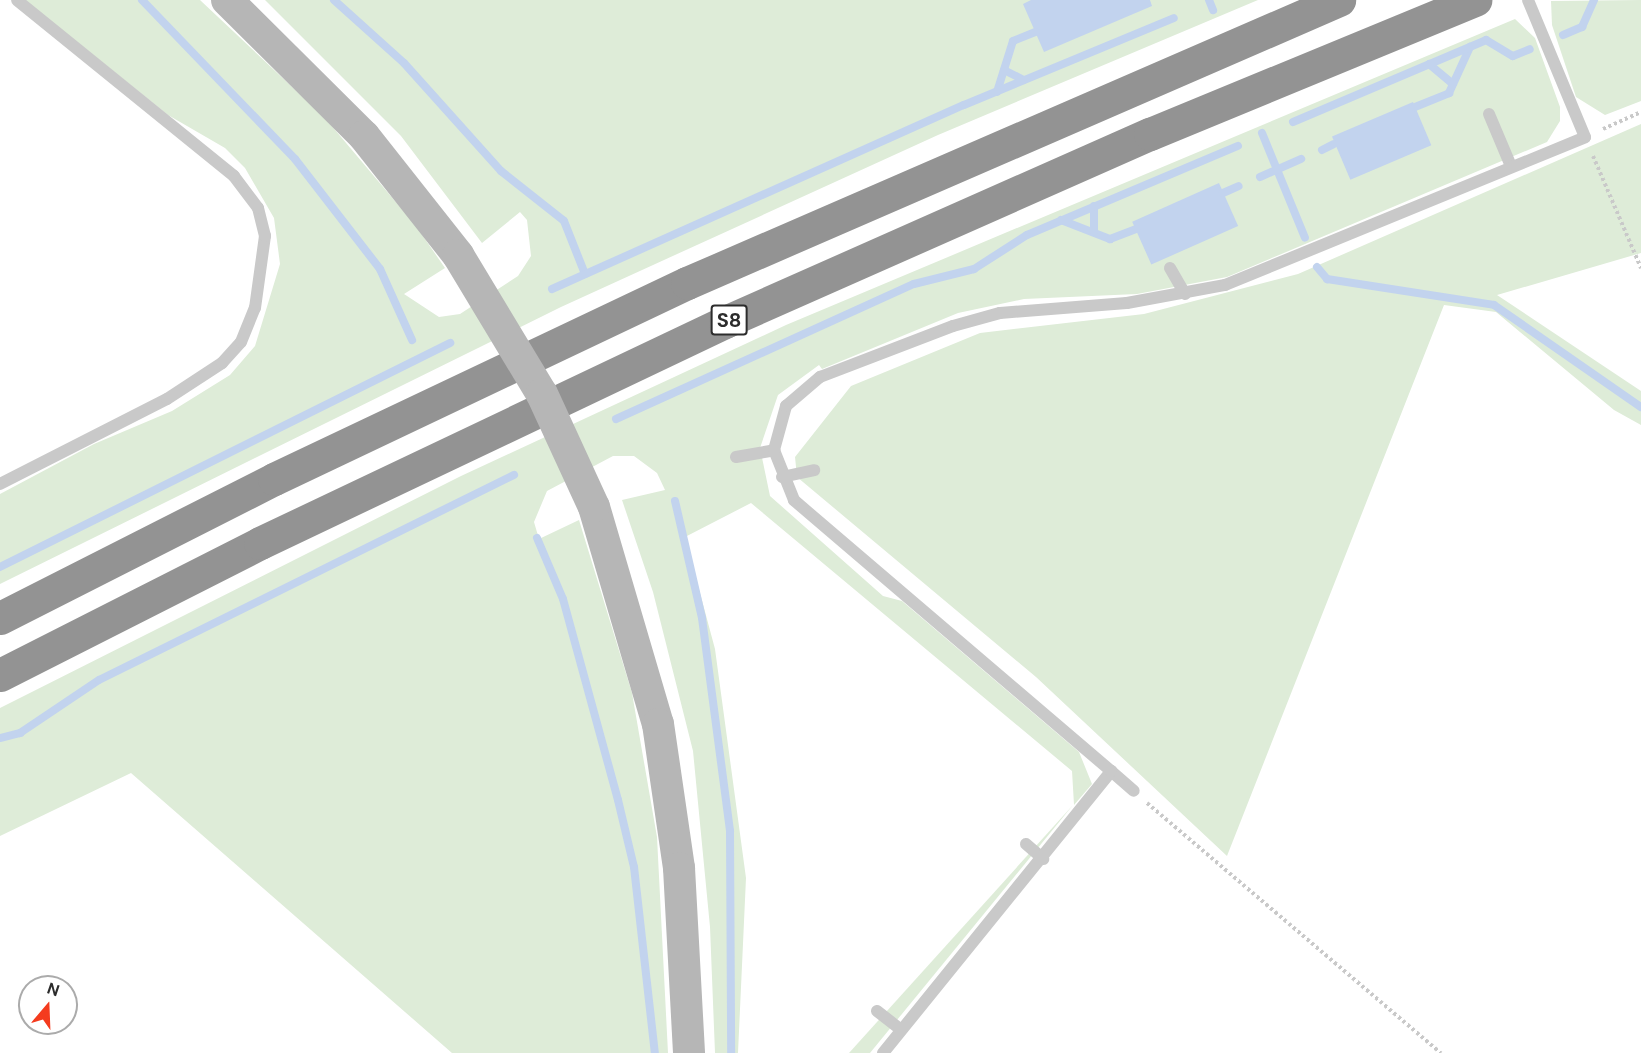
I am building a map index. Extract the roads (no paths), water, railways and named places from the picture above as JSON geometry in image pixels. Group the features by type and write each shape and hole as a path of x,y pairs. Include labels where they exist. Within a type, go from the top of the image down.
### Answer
{"highway":[{"name":"S8","path":"0,618 274,479 687,282 1340,0"},
{"name":"S8","path":"0,675 270,538 725,321 1150,134 1475,0"}],"street":[{"path":"227,0 364,136 458,255 532,376 594,507 658,724 679,868 689,1053"}],"lane":[{"path":"0,484 167,399 222,363 241,342 264,272 265,236 258,208 234,176 17,0"},
{"path":"1134,791 794,500 782,477 774,450 786,406 807,385 953,326 1000,313 1185,294 1225,285 1585,137 1528,0"},
{"path":"1490,114 1511,166"},
{"path":"1170,268 1185,294"},
{"path":"736,457 774,450"},
{"path":"782,477 814,470"},
{"path":"883,1053 900,1029 1043,859 1111,771"},
{"path":"1026,844 1043,859"},
{"path":"877,1011 900,1029"}],"water":[{"path":"1031,0 1150,0 1152,6 1044,52 1023,4"},
{"path":"1413,102 1431,145 1350,180 1332,136"},
{"path":"1219,183 1238,226 1151,265 1132,222"}],"waterway":[{"path":"142,0 295,159 380,269 412,340"},
{"path":"334,0 404,63 501,171 564,221 585,274"},
{"path":"1209,0 1213,10"},
{"path":"1563,35 1582,27 1594,0"},
{"path":"552,289 964,105 1174,18"},
{"path":"997,92 1013,41 1035,32"},
{"path":"1293,122 1486,40 1513,56 1530,49"},
{"path":"1415,107 1449,93 1470,47"},
{"path":"1429,64 1453,84"},
{"path":"1004,70 1024,80"},
{"path":"1262,133 1305,238"},
{"path":"1322,150 1334,144"},
{"path":"616,419 914,284 974,269 1027,235 1238,146"},
{"path":"1260,177 1301,159"},
{"path":"1223,193 1239,186"},
{"path":"1094,206 1094,232"},
{"path":"1061,220 1110,239 1136,229"},
{"path":"1317,267 1327,279 1494,305 1641,407"},
{"path":"0,567 450,343"},
{"path":"0,738 20,733 99,680 514,475"},
{"path":"675,501 702,618 730,831 731,1053"},
{"path":"537,538 563,599 634,867 655,1053"}]}
